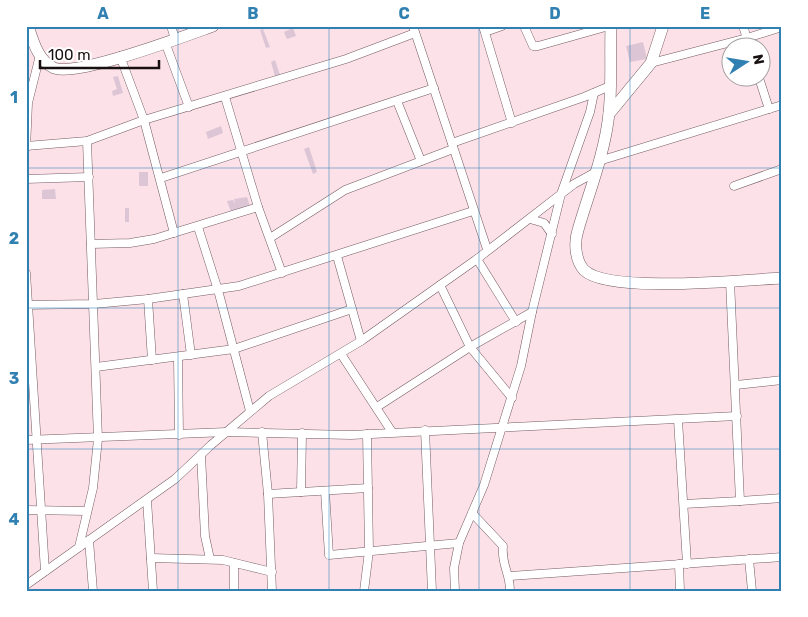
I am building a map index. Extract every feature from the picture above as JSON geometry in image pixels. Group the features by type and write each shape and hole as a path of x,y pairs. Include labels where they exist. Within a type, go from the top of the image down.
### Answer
{"street":[{"path":"28,26 29,41 40,55 52,67 69,70 120,56 213,26"},
{"path":"171,26 170,40 189,107"},
{"path":"502,26 484,29 512,122"},
{"path":"524,26 533,46 610,26 609,114 599,161 576,235 577,254 585,270 601,279 621,283 782,278"},
{"path":"609,114 651,63 663,26"},
{"path":"743,26 747,38 782,27"},
{"path":"40,55 27,103 26,147 87,141 144,120 346,59 414,30 487,249"},
{"path":"651,63 720,45"},
{"path":"120,56 144,120 161,178 174,233"},
{"path":"270,238 345,190 421,162 452,146 512,122 610,86"},
{"path":"161,178 242,153 434,88"},
{"path":"763,88 769,109"},
{"path":"455,591 454,568 459,543 484,485 501,426 512,398 562,194 590,112 594,93"},
{"path":"225,97 258,207 282,273"},
{"path":"397,101 421,162"},
{"path":"599,161 782,105"},
{"path":"78,547 93,488 98,439 87,141"},
{"path":"734,186 782,169"},
{"path":"26,585 176,479 201,454 270,396 362,341 477,259 487,249 562,194 594,173"},
{"path":"26,179 89,177"},
{"path":"91,244 130,243 198,227 258,207"},
{"path":"27,305 94,304 218,290 337,256 473,211"},
{"path":"530,219 544,224 552,234"},
{"path":"198,227 218,290 250,411"},
{"path":"337,256 362,341"},
{"path":"477,259 516,322"},
{"path":"26,273 45,571"},
{"path":"730,281 740,501"},
{"path":"440,286 470,347 512,398"},
{"path":"182,294 191,355"},
{"path":"148,299 152,360"},
{"path":"96,367 234,349 352,309"},
{"path":"377,407 470,347 532,312"},
{"path":"341,354 392,432"},
{"path":"178,356 179,435"},
{"path":"736,385 782,380"},
{"path":"26,440 98,439 226,432 367,434 737,416"},
{"path":"678,420 688,564"},
{"path":"425,430 432,591"},
{"path":"262,432 268,494 272,591"},
{"path":"301,492 302,433"},
{"path":"364,591 369,551 367,434"},
{"path":"201,454 204,518 210,559"},
{"path":"268,494 368,488"},
{"path":"325,491 329,555 459,543"},
{"path":"684,504 782,498"},
{"path":"147,500 153,591"},
{"path":"26,510 88,511"},
{"path":"472,513 503,546 502,560 510,576 510,591"},
{"path":"89,540 93,591"},
{"path":"510,576 782,557"},
{"path":"151,558 210,559 272,572"},
{"path":"749,559 752,591"},
{"path":"234,563 234,591"},
{"path":"679,564 680,591"}],"building":[{"path":"293,28 296,36 287,39 284,32"},
{"path":"263,29 270,47 266,48 260,30"},
{"path":"643,42 647,59 630,62 626,46"},
{"path":"275,60 281,78 276,80 271,62"},
{"path":"118,76 123,93 113,96 112,91 117,89 113,77"},
{"path":"221,126 223,133 208,139 206,132"},
{"path":"309,147 317,172 313,174 304,149"},
{"path":"139,172 148,172 148,186 139,186"},
{"path":"55,189 56,199 42,199 42,190"},
{"path":"247,197 250,206 231,212 227,201 233,200 235,204 234,199"},
{"path":"125,208 129,208 129,222 125,222"}]}
